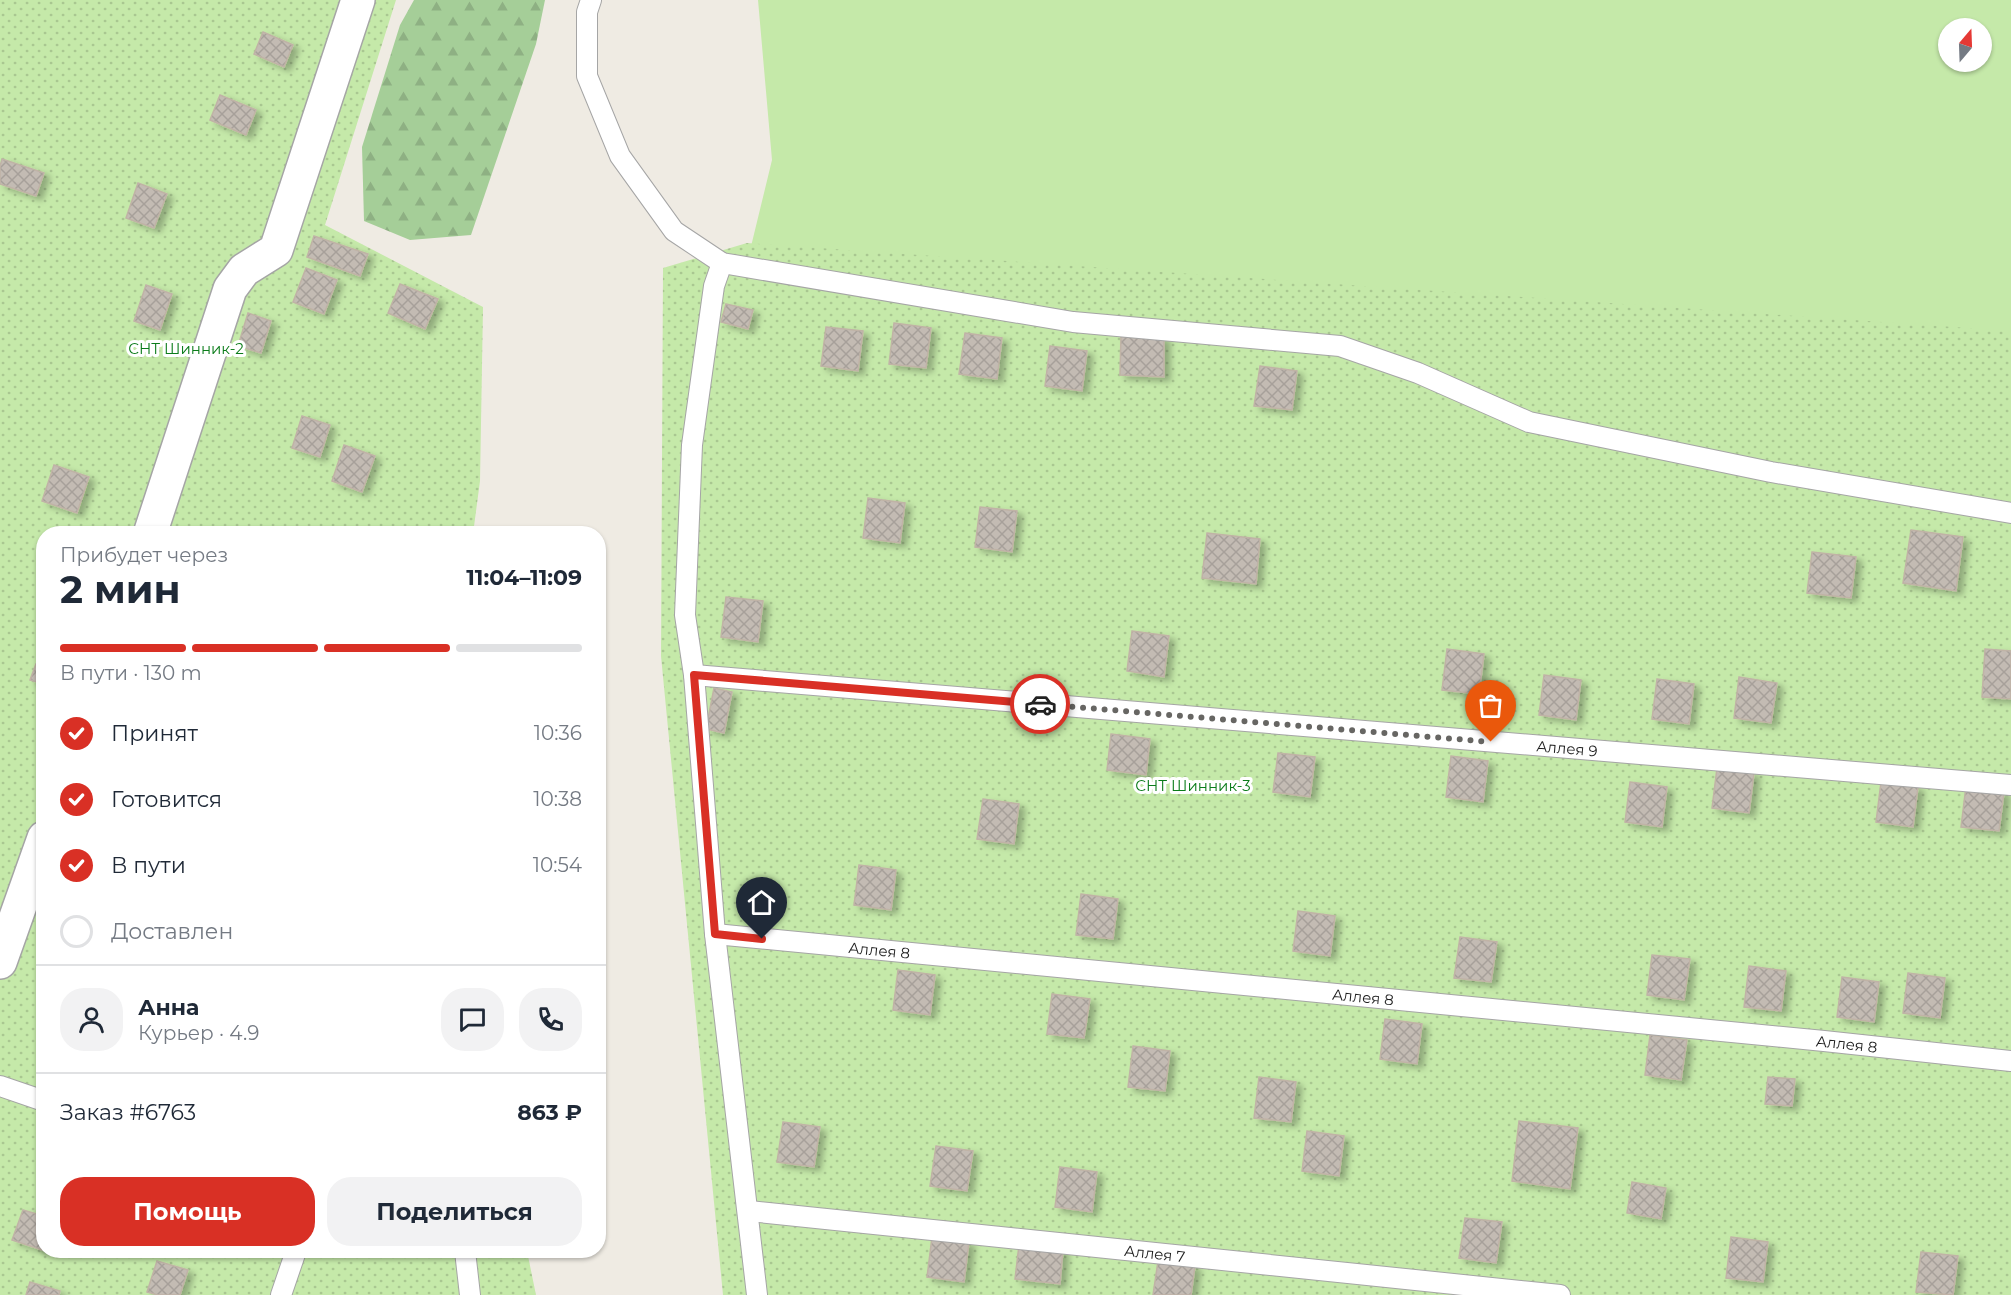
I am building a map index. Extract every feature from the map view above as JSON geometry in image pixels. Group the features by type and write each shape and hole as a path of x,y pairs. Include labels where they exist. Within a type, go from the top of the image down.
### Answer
{"street":[{"path":"153,526 230,289 244,270 276,250 358,0"},
{"path":"0,962 36,861"}],"lane":[{"path":"591,0 587,12 587,76 620,156 674,231 722,263 1073,322 1340,346 1418,373 1529,422 1771,472 2011,513"},
{"path":"722,263 714,286 692,445 685,615 694,675 715,934 757,1295"},
{"name":"Аллея 9","path":"694,675 2011,785"},
{"name":"Аллея 8","path":"715,934 2011,1061"},
{"path":"0,1086 36,1098"},
{"name":"Аллея 7","path":"749,1211 1560,1295"},
{"path":"281,1295 294,1258"},
{"path":"466,1258 470,1295"}],"green space":[{"name":"СНТ Шинник-2","path":"0,0 396,0 325,225 483,307 480,481 474,526 36,526 36,1258 528,1258 536,1295 0,1295"},
{"path":"414,0 545,0 536,44 471,235 410,240 364,221 362,147 400,25"},
{"path":"758,0 2011,0 2011,476 746,267 772,160"},
{"name":"СНТ Шинник-3","path":"747,243 2011,331 2011,1295 723,1295 661,656 663,268"}],"building":[{"path":"263,32 293,45 284,67 254,54"},
{"path":"220,95 256,110 246,135 210,120"},
{"path":"2,159 44,173 36,196 0,184"},
{"path":"138,183 167,194 154,228 126,218"},
{"path":"314,236 368,254 360,276 307,257"},
{"path":"306,268 337,280 324,314 293,302"},
{"path":"400,284 438,299 425,329 388,313"},
{"path":"146,285 172,294 160,330 134,321"},
{"path":"726,304 753,310 748,329 721,322"},
{"path":"248,313 271,321 261,353 238,346"},
{"path":"894,323 931,328 926,368 889,364"},
{"path":"826,327 863,331 858,371 821,366"},
{"path":"965,333 1002,338 997,379 959,374"},
{"path":"1121,335 1164,337 1164,377 1120,375"},
{"path":"1050,346 1087,351 1082,391 1045,386"},
{"path":"1260,366 1297,371 1292,410 1254,406"},
{"path":"302,416 330,425 320,457 292,448"},
{"path":"344,445 375,456 362,492 332,481"},
{"path":"54,465 89,477 77,513 42,501"},
{"path":"868,498 905,503 900,543 863,538"},
{"path":"980,507 1017,511 1012,552 975,547"},
{"path":"1911,530 1963,537 1956,591 1903,583"},
{"path":"1207,533 1260,539 1256,584 1202,578"},
{"path":"1812,552 1856,557 1851,598 1807,593"},
{"path":"726,597 763,601 758,642 721,637"},
{"path":"1132,631 1169,636 1164,677 1127,671"},
{"path":"1447,649 1484,654 1479,694 1442,690"},
{"path":"1985,649 2011,651 2011,699 1982,697"},
{"path":"36,664 36,682 30,680"},
{"path":"1544,675 1581,680 1576,720 1539,715"},
{"path":"1739,677 1777,683 1771,723 1734,718"},
{"path":"1657,679 1694,684 1689,724 1652,719"},
{"path":"714,688 732,692 724,733 706,729"},
{"path":"1111,734 1150,739 1146,775 1107,770"},
{"path":"1278,753 1315,757 1310,797 1273,792"},
{"path":"1451,756 1488,761 1483,802 1446,797"},
{"path":"1717,768 1754,773 1749,813 1712,808"},
{"path":"1630,782 1667,787 1662,827 1625,822"},
{"path":"1881,782 1918,787 1913,827 1876,822"},
{"path":"1966,786 2004,792 1999,831 1961,827"},
{"path":"983,799 1019,804 1014,844 977,839"},
{"path":"859,865 896,870 891,910 854,905"},
{"path":"1081,894 1118,899 1113,939 1076,935"},
{"path":"1298,911 1335,916 1330,956 1293,951"},
{"path":"1460,937 1497,942 1491,982 1454,978"},
{"path":"1652,955 1690,959 1684,1000 1647,995"},
{"path":"1749,966 1786,971 1781,1011 1744,1007"},
{"path":"898,970 935,975 930,1015 893,1010"},
{"path":"1908,973 1945,978 1940,1018 1903,1013"},
{"path":"1842,977 1879,982 1874,1022 1837,1017"},
{"path":"1052,994 1090,999 1084,1038 1047,1034"},
{"path":"1385,1019 1422,1024 1417,1064 1380,1059"},
{"path":"1650,1035 1687,1040 1681,1080 1645,1075"},
{"path":"1133,1046 1170,1051 1165,1091 1128,1087"},
{"path":"1259,1077 1296,1082 1291,1122 1254,1118"},
{"path":"1768,1077 1795,1079 1792,1106 1765,1104"},
{"path":"1519,1121 1578,1128 1570,1189 1512,1181"},
{"path":"783,1122 820,1127 814,1167 777,1162"},
{"path":"1307,1131 1344,1136 1339,1176 1302,1171"},
{"path":"936,1146 973,1151 967,1191 930,1186"},
{"path":"1060,1167 1097,1172 1092,1212 1055,1207"},
{"path":"1632,1182 1666,1188 1661,1219 1627,1213"},
{"path":"23,1210 36,1214 36,1248 12,1240"},
{"path":"1465,1218 1502,1222 1496,1263 1459,1258"},
{"path":"932,1237 969,1242 964,1282 927,1277"},
{"path":"1731,1237 1768,1242 1763,1282 1726,1278"},
{"path":"1019,1245 1063,1250 1060,1284 1015,1279"},
{"path":"1921,1252 1958,1256 1953,1295 1916,1292"},
{"path":"157,1261 188,1270 180,1295 158,1295 147,1292"},
{"path":"1158,1261 1195,1266 1191,1295 1153,1295"},
{"path":"30,1282 60,1291 59,1295 26,1295"}],"way so far":[{"path":"1040,704 1491,742"}],"route":[{"path":"762,939 715,934 694,675 1040,704"}]}
